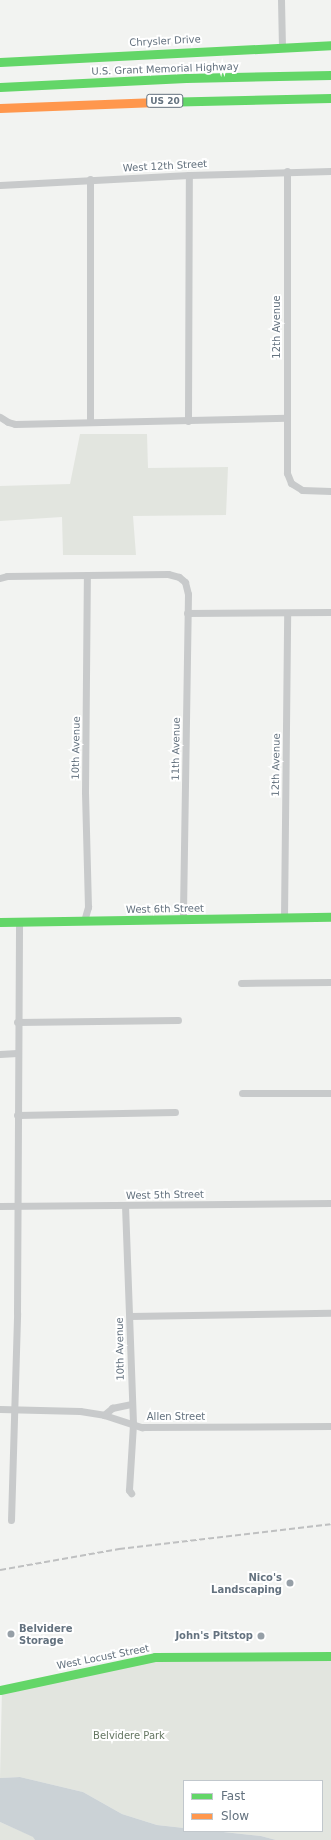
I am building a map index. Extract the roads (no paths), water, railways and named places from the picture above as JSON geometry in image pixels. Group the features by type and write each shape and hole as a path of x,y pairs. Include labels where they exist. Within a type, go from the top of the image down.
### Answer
{"street":[{"path":"281,0 282,47"},
{"name":"Chrysler Drive","path":"0,62 331,45"},
{"name":"U.S. Grant Memorial Highway","path":"0,86 186,78 331,75"},
{"name":"US 20","path":"0,108 171,101 331,98"},
{"name":"12th Avenue","path":"287,171 287,473 291,483 302,490 331,491"},
{"name":"West 12th Street","path":"0,185 189,174 331,171"},
{"path":"188,421 189,174"},
{"path":"90,179 90,421"},
{"path":"1,418 14,424 90,421 188,421 287,418"},
{"path":"0,578 7,576 87,575"},
{"name":"11th Avenue","path":"87,575 176,575 183,580 188,594 183,920"},
{"name":"10th Avenue","path":"84,921 88,907 85,792 87,575"},
{"path":"188,613 331,612"},
{"name":"12th Avenue","path":"284,918 287,613"},
{"name":"West 6th Street","path":"0,922 331,917"},
{"path":"11,1520 15,1409 18,1206 17,1022 19,922"},
{"path":"241,983 331,982"},
{"path":"17,1022 178,1020"},
{"path":"0,1054 17,1053"},
{"path":"242,1092 331,1093"},
{"path":"17,1115 175,1112"},
{"name":"West 5th Street","path":"0,1206 331,1203"},
{"name":"10th Avenue","path":"126,1205 130,1316 131,1404 133,1424 129,1490 131,1492"},
{"path":"130,1316 331,1313"},
{"path":"104,1415 112,1408 131,1404"},
{"name":"Allen Street","path":"0,1409 72,1410 104,1415 142,1427 331,1426"},
{"name":"West Locust Street","path":"0,1690 155,1657 331,1656"}],"railway":[{"path":"0,1570 119,1549 331,1524"}],"place":[{"name":"Nico's Landscaping","path":"290,1583"},
{"name":"Belvidere Storage","path":"11,1634"},
{"name":"John's Pitstop","path":"261,1636"}],"park label":[{"name":"Belvidere Park","path":"129,1736"}]}
